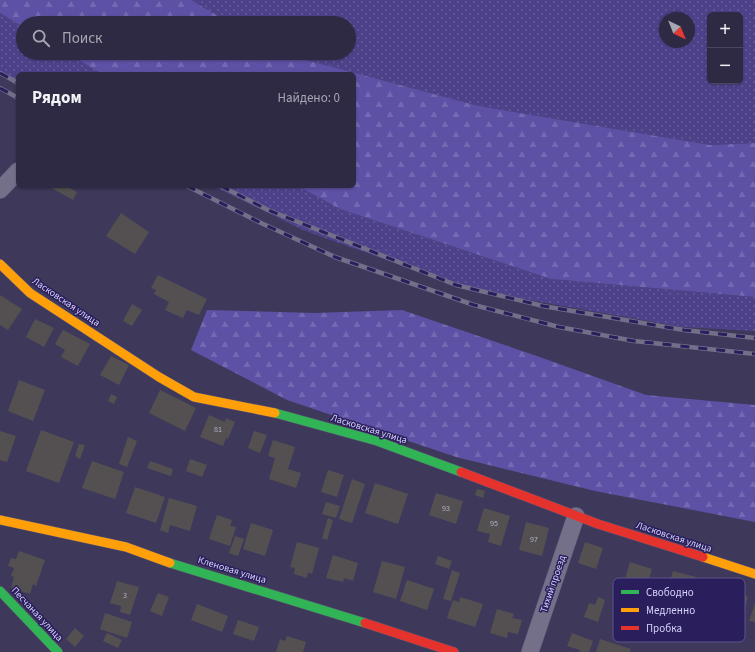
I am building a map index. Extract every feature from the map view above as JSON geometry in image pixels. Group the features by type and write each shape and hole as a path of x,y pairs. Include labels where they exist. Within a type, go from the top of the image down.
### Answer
{"street":[{"path":"0,190 16,173"},
{"name":"Ласковская улица","path":"0,264 30,293 194,397 284,415 377,440 576,516 755,574"},
{"name":"Тихий проезд","path":"530,652 576,516"},
{"name":"Кленовая улица","path":"0,520 126,547 161,560 341,615 454,652"},
{"name":"Песчаная улица","path":"0,591 58,652"}],"shaded area":[{"path":"191,0 755,0 755,143 710,145 479,106 306,60 356,60 356,16 218,16"},
{"path":"0,13 16,23 16,60 79,60 99,72 16,72 16,82 0,74"},
{"path":"217,188 302,188 340,209 551,279 755,297 755,331 683,327 529,300 445,281 303,230"}],"green space":[{"path":"0,0 191,0 218,16 16,16 16,23 0,13"},
{"path":"79,60 306,60 351,72 99,72"},
{"path":"356,73 479,106 710,145 755,143 755,297 551,279 340,209 302,188 356,188"},
{"path":"207,310 314,313 402,310 646,395 755,405 755,522 595,491 456,457 287,400 191,350"}],"building":[{"path":"52,188 70,188 77,192 73,200"},
{"path":"121,213 149,232 135,254 106,236"},
{"path":"158,275 207,299 199,315 187,310 183,318 165,310 169,302 154,294 156,290 151,288"},
{"path":"0,295 22,309 8,330 0,325"},
{"path":"132,304 142,310 132,326 123,321"},
{"path":"35,319 54,328 44,347 26,337"},
{"path":"63,330 90,344 78,366 61,357 65,350 55,344"},
{"path":"111,356 129,365 119,385 100,375"},
{"path":"19,380 45,390 33,421 8,411"},
{"path":"160,390 196,408 185,431 149,413"},
{"path":"111,394 117,397 114,404 108,401"},
{"path":"209,415 225,422 226,418 235,422 228,439 226,438 223,446 200,437"},
{"path":"41,430 74,442 59,483 26,471"},
{"path":"0,431 16,436 7,462 0,460"},
{"path":"254,431 267,435 260,453 248,448"},
{"path":"128,437 137,441 127,467 119,464"},
{"path":"273,440 295,447 288,469 301,473 296,488 269,479 275,458 268,456"},
{"path":"79,444 85,445 80,459 75,456"},
{"path":"190,459 207,465 202,477 186,471"},
{"path":"92,461 124,472 115,499 82,488"},
{"path":"150,461 173,469 171,476 147,468"},
{"path":"328,470 344,475 337,497 321,492"},
{"path":"352,479 365,484 352,523 339,519"},
{"path":"375,483 408,494 398,524 365,513"},
{"path":"135,487 165,497 156,523 126,513"},
{"path":"477,489 485,491 483,498 475,495"},
{"path":"436,493 463,501 456,524 429,515"},
{"path":"169,498 197,506 190,531 170,525 168,533 160,530"},
{"path":"326,502 340,506 336,518 322,514"},
{"path":"484,508 510,516 501,546 488,542 490,534 477,531"},
{"path":"217,515 232,520 230,526 236,527 230,546 209,539"},
{"path":"328,518 333,520 327,540 322,538"},
{"path":"526,522 549,528 542,556 519,550"},
{"path":"251,523 273,530 265,556 243,549"},
{"path":"235,536 244,539 238,556 229,553"},
{"path":"297,542 319,548 312,574 308,572 307,578 294,574 295,568 290,567"},
{"path":"585,542 603,548 596,569 578,563"},
{"path":"19,551 45,560 36,586 33,584 30,594 11,588 14,577 11,576 14,568 8,566 11,558 16,559"},
{"path":"333,555 358,563 353,581 344,578 343,582 326,578"},
{"path":"438,556 452,561 449,569 435,564"},
{"path":"382,561 405,567 396,599 373,592"},
{"path":"630,562 652,569 649,578 625,578"},
{"path":"452,570 460,573 451,601 443,599"},
{"path":"673,571 696,577 696,578 671,578"},
{"path":"407,580 434,589 427,610 400,601"},
{"path":"117,581 139,587 130,615 120,612 121,606 110,603"},
{"path":"158,593 169,597 162,616 150,611"},
{"path":"745,596 748,597 745,606"},
{"path":"460,597 483,604 475,627 447,618 453,600 459,602"},
{"path":"598,597 605,600 598,622 584,617 589,603 595,605"},
{"path":"755,603 755,622 749,621"},
{"path":"197,604 228,616 222,632 191,620"},
{"path":"497,609 514,614 512,618 522,620 518,634 508,632 507,638 490,633"},
{"path":"105,613 132,622 127,638 100,629"},
{"path":"238,620 259,627 254,641 233,634"},
{"path":"75,628 84,636 75,647 66,639"},
{"path":"107,633 122,640 118,648 103,641"},
{"path":"572,633 593,641 589,652 579,652 580,650 567,646"},
{"path":"287,636 306,642 303,652 276,652 280,639 285,641"},
{"path":"600,639 631,649 630,652 596,652"}],"railway":[{"path":"0,73 16,82"},
{"path":"0,88 16,97"},
{"path":"191,188 261,223 335,257 474,305 559,327 634,341 755,354"},
{"path":"225,188 268,210 456,285 543,306 684,330 755,338"}],"traffic: fast":[{"path":"275,413 377,441 461,472"},
{"path":"170,563 365,623"},
{"path":"0,591 58,652"}],"traffic: slow":[{"path":"0,264 30,293 159,377 194,397 275,413"},
{"path":"0,520 126,547 170,563"},
{"path":"703,557 755,574"}],"traffic: jam":[{"path":"461,472 598,524 703,557"},
{"path":"365,623 454,652"}]}
